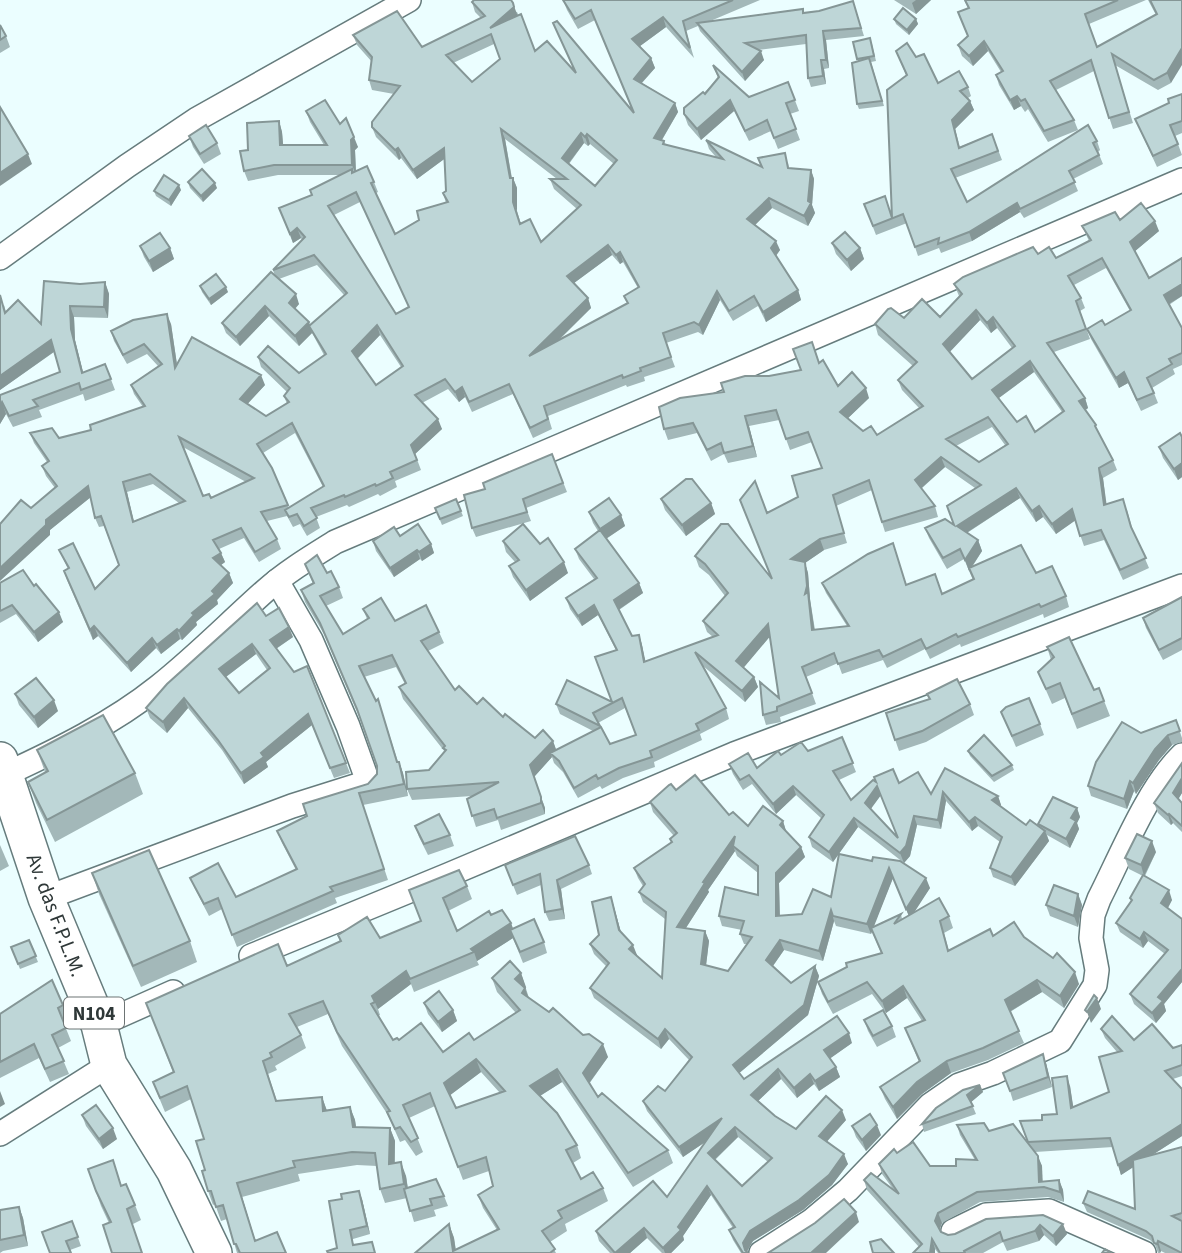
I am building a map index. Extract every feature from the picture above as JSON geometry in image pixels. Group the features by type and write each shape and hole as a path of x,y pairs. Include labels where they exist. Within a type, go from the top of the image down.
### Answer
{"main road":[{"name":"Av. das F.P.L.M.","path":"3,767 46,898 99,1026 109,1065 174,1170 214,1253"}],"street":[{"path":"0,258 127,166 198,119 409,0"},
{"path":"3,767 44,757 115,717 156,688 278,581 334,542 1182,180"},
{"path":"46,898 292,806 368,782 316,651 278,581"},
{"path":"230,966 734,754 1182,586"},
{"path":"761,1253 811,1221 848,1190 930,1105 959,1085 993,1073 1060,1041 1095,985 1097,970 1091,938 1093,915 1099,899 1148,803 1172,764 1182,755"},
{"path":"99,1026 194,982"},
{"path":"0,1134 109,1065"},
{"path":"953,1230 986,1215 1049,1211 1144,1253"}],"building":[{"path":"511,0 514,7 490,28 521,14 535,51 547,41 576,73 553,23 557,21 634,113 591,10 575,19 563,0 733,0 683,21 690,48 663,17 632,39 651,58 634,79 675,103 654,138 664,141 663,144 723,159 706,140 762,167 758,158 785,153 788,168 811,170 808,201 811,203 804,216 769,198 747,219 776,241 771,248 798,290 763,312 754,296 729,311 717,291 699,325 694,322 663,333 671,357 640,368 641,371 623,378 622,375 544,406 548,419 530,428 509,384 469,402 462,387 455,392 445,379 415,395 438,419 411,445 417,460 390,472 393,478 376,486 375,484 311,508 317,518 304,526 297,514 289,517 285,510 324,486 292,423 257,444 272,468 288,505 261,512 277,539 255,552 241,528 213,540 221,553 213,558 229,573 212,591 215,594 192,613 194,615 179,631 177,629 157,645 152,638 127,663 94,626 90,630 64,571 69,568 59,550 73,543 95,589 119,565 101,516 95,518 88,486 46,520 46,525 0,568 0,524 21,500 31,508 57,486 42,466 49,461 30,433 52,428 59,438 91,430 90,425 145,406 131,385 162,364 144,344 123,355 111,331 133,320 167,314 175,368 192,337 261,375 240,399 266,416 289,402 284,396 290,388 258,357 268,346 299,373 326,354 309,326 347,293 314,255 273,270 305,237 297,228 290,234 279,208 312,195 310,190 352,169 352,173 367,166 374,182 371,183 395,234 419,220 417,211 448,202 443,193 446,191 444,148 413,170 398,148 395,150 372,127 372,122 400,86 369,80 372,57 353,35 397,11 422,47 485,16 472,2","holes":["491,34 500,59 472,82 446,55","501,129 567,179 550,179 581,205 541,242 530,219 520,224 513,202 513,178 510,178","581,133 585,137 587,134 617,160 595,186 562,158","356,192 409,307 396,314 328,206","608,245 616,255 620,252 639,287 624,296 628,303 529,356 588,298 567,276","377,325 403,366 376,385 352,351","179,437 254,478 211,498 209,494 203,496","150,474 185,501 133,522 123,482"]},
{"path":"965,0 1118,0 1085,14 1097,47 1157,14 1150,0 1182,0 1182,48 1167,73 1154,80 1112,54 1129,112 1109,118 1091,60 1050,81 1074,120 1044,131 1025,99 1021,101 1017,96 1010,100 996,75 1003,71 984,41 969,56 958,45 968,36 958,12 969,8"},
{"path":"853,1 861,28 823,31 826,60 821,60 823,76 808,78 806,35 745,43 761,51 742,72 697,23 803,9 803,13 819,11"},
{"path":"903,8 916,19 907,30 894,19"},
{"path":"0,25 6,36 0,40"},
{"path":"870,38 874,56 857,59 853,42"},
{"path":"907,43 916,57 924,54 938,83 959,71 968,87 960,91 970,101 952,120 959,148 992,134 998,151 951,169 967,202 1088,125 1097,141 1093,143 1099,155 1069,171 1075,182 1020,209 1017,203 969,232 938,244 939,238 915,247 903,214 873,226 864,204 885,196 892,218 887,90 907,75 896,51"},
{"path":"869,58 882,101 857,104 852,63"},
{"path":"713,65 749,97 788,82 795,100 786,103 796,129 774,138 767,120 745,131 730,100 697,129 684,114 684,108 703,92 705,94 719,77"},
{"path":"1182,94 1182,121 1170,125 1178,144 1153,156 1135,119 1169,103 1168,99"},
{"path":"325,100 340,124 346,118 354,137 351,140 352,165 274,165 244,171 240,151 248,150 247,123 279,121 280,145 327,145 306,111"},
{"path":"0,107 28,154 0,173"},
{"path":"206,125 217,143 200,154 189,136"},
{"path":"202,169 215,183 201,196 188,182"},
{"path":"164,175 179,185 169,200 154,191"},
{"path":"1141,203 1155,221 1130,242 1149,278 1182,258 1182,284 1164,295 1182,328 1182,353 1169,359 1172,364 1147,378 1154,393 1137,400 1124,372 1116,378 1087,329 1102,320 1105,325 1131,310 1102,258 1068,276 1081,298 1076,301 1086,329 1047,343 1085,398 1079,401 1096,425 1113,460 1099,468 1104,505 1123,499 1131,527 1146,558 1120,570 1101,530 1080,536 1072,509 1052,524 1039,506 1032,511 1016,488 957,526 978,540 965,560 960,549 943,558 925,528 945,519 954,525 947,506 981,485 941,457 915,480 935,506 882,522 869,480 833,495 844,533 820,539 791,559 805,562 805,594 808,592 812,630 849,626 822,583 868,554 893,543 906,585 935,574 942,594 974,579 969,568 1021,545 1036,573 1052,566 1066,596 1041,607 1039,604 958,637 956,634 926,649 921,639 883,657 879,650 838,664 834,653 802,667 812,693 763,715 760,682 779,698 768,624 736,661 754,677 742,691 695,652 726,708 696,724 699,730 650,751 652,757 619,768 598,779 596,775 574,788 559,761 550,753 601,727 610,744 636,735 622,698 593,713 600,726 556,704 567,680 612,702 595,657 617,650 594,605 578,616 566,598 597,578 575,549 600,530 639,583 614,600 632,636 639,635 644,662 718,635 703,621 728,593 705,564 695,556 721,524 728,524 772,579 740,500 755,481 767,513 798,497 792,476 822,468 808,432 786,439 776,410 745,416 753,446 724,453 721,443 707,450 693,423 664,429 659,407 680,398 724,392 721,383 745,376 769,376 801,370 793,349 812,342 819,363 823,360 838,386 852,372 866,388 840,412 863,431 871,426 877,435 923,406 898,380 917,362 875,324 888,309 891,308 904,318 922,299 940,317 962,294 954,284 963,277 1033,247 1038,254 1049,247 1056,258 1091,240 1082,226 1115,212 1120,220","holes":["976,310 987,323 993,317 1015,346 972,379 943,344","1030,361 1064,411 1035,432 1026,416 1017,422 992,390","988,417 1008,444 979,462 946,439"]},
{"path":"845,232 860,248 847,260 832,243"},
{"path":"160,233 170,248 149,261 140,246"},
{"path":"271,272 296,294 289,303 309,322 295,336 265,306 236,337 222,323"},
{"path":"216,274 226,287 209,299 200,286"},
{"path":"44,281 80,284 105,282 104,307 70,306 71,329 82,373 105,364 111,379 81,390 79,383 33,400 38,406 9,416 2,402 0,406 0,395 60,372 51,340 0,376 0,295 5,313 18,300 41,324"},
{"path":"1180,433 1182,463 1174,469 1159,447"},
{"path":"552,454 563,483 523,499 527,512 472,528 464,495 485,489 483,483"},
{"path":"686,479 692,479 711,503 682,525 661,499"},
{"path":"609,498 621,515 600,529 589,512"},
{"path":"456,499 461,511 440,519 435,508"},
{"path":"418,524 431,544 390,568 373,541 394,527 400,536"},
{"path":"523,524 540,544 548,538 564,562 526,590 509,566 519,560 503,541"},
{"path":"317,555 327,573 331,571 339,587 320,596 343,634 369,618 363,609 381,598 395,621 426,605 439,632 421,641 455,690 459,686 477,704 483,698 503,717 505,714 535,738 543,730 553,741 530,765 541,803 497,818 494,809 472,816 467,799 499,782 407,789 406,772 429,770 446,750 443,748 445,746 399,687 406,683 392,655 359,666 376,701 378,699 404,784 359,793 384,869 330,887 333,891 232,935 218,898 204,904 190,878 218,863 236,897 297,869 277,831 307,816 303,804 368,784 377,774 377,766 357,709 320,623 301,590 314,583 305,564"},
{"path":"23,570 59,612 34,632 12,605 0,611 0,583"},
{"path":"1182,597 1182,638 1159,650 1143,618"},
{"path":"257,603 266,616 279,608 289,627 270,640 294,672 307,666 346,763 330,768 308,714 261,753 264,757 241,773 184,698 163,722 146,708 167,684","holes":["252,644 270,668 239,693 219,669"]},
{"path":"1069,637 1094,690 1099,688 1104,701 1072,714 1060,683 1046,689 1038,672 1054,657 1047,647"},
{"path":"36,678 54,700 34,717 15,694"},
{"path":"957,679 970,704 922,731 895,740 886,713 930,699 927,694"},
{"path":"1029,698 1040,724 1012,736 1001,712 1006,707"},
{"path":"103,715 135,773 47,820 28,782 48,771 37,750"},
{"path":"1176,720 1180,731 1168,735 1155,749 1133,783 1130,781 1124,799 1088,786 1096,762 1122,722 1141,733"},
{"path":"984,735 1012,765 992,776 968,751"},
{"path":"842,737 853,763 833,771 851,800 873,780 876,782 874,777 893,769 899,783 918,772 931,794 945,768 998,796 992,800 1026,825 1030,820 1045,831 1011,877 990,868 1002,837 975,817 969,822 943,792 938,820 914,816 906,846 900,853 854,818 829,852 809,837 824,815 793,786 773,804 749,775 740,780 729,764 748,753 757,768 778,751 781,755 801,742 808,751","holes":["877,786 898,838 865,803"]},
{"path":"1182,763 1182,778 1173,793 1182,803 1182,826 1154,803"},
{"path":"695,775 729,815 733,812 748,826 763,806 783,821 780,825 801,847 776,873 776,916 802,914 813,889 831,897 839,854 872,861 873,857 900,861 926,878 906,909 889,868 867,924 833,916 831,910 819,951 780,940 766,960 791,983 815,966 804,1005 733,1065 744,1079 837,1016 849,1033 824,1050 836,1067 815,1081 810,1074 794,1088 778,1069 751,1095 775,1116 796,1129 826,1096 842,1110 819,1136 844,1154 829,1175 799,1200 750,1231 743,1243 748,1253 743,1253 729,1230 735,1227 707,1186 678,1227 681,1230 663,1248 644,1228 615,1253 596,1231 653,1181 667,1197 722,1118 679,1147 643,1101 658,1086 665,1091 692,1057 665,1029 658,1039 590,988 609,963 590,944 599,935 592,902 611,897 619,930 633,945 629,949 662,978 666,912 639,892 645,884 634,868 672,842 670,839 677,833 650,802 671,784 676,790","holes":["735,836 733,846 758,866 758,895 725,887 719,916 744,921 740,934 752,937 728,971 701,964 705,931 677,927 705,883 703,882","735,1127 772,1158 742,1186 708,1153"]},
{"path":"1053,797 1077,808 1071,818 1076,821 1066,839 1038,824"},
{"path":"439,814 450,835 424,844 415,826"},
{"path":"1137,834 1152,841 1141,865 1125,858"},
{"path":"575,836 589,865 557,880 562,909 545,912 540,874 513,885 505,865"},
{"path":"149,850 190,941 133,966 92,873"},
{"path":"459,870 467,886 443,898 457,931 489,911 491,915 502,910 511,923 471,949 474,952 410,979 406,971 372,996 375,1002 371,1004 393,1040 399,1040 421,1023 443,1052 469,1033 474,1040 520,1010 492,978 510,961 521,973 515,979 525,988 522,993 549,1012 553,1008 583,1035 589,1034 603,1044 583,1073 598,1097 602,1093 668,1150 628,1173 557,1069 530,1086 557,1113 577,1145 566,1150 581,1179 593,1172 603,1188 558,1211 562,1218 542,1231 555,1249 550,1253 415,1253 449,1224 453,1251 499,1229 478,1195 493,1186 486,1157 458,1167 430,1093 403,1105 418,1138 411,1142 400,1127 395,1129 387,1112 390,1111 337,1032 323,1001 289,1014 301,1035 270,1053 272,1057 263,1061 276,1101 322,1097 323,1111 350,1107 353,1127 390,1128 389,1164 401,1162 404,1184 380,1189 375,1153 352,1152 293,1161 295,1167 237,1183 255,1241 277,1232 286,1253 240,1253 234,1244 223,1205 216,1207 211,1191 208,1191 196,1141 204,1139 187,1086 160,1098 153,1082 174,1072 146,1003 278,944 287,966 341,941 338,935 367,917 380,938 421,921 409,890","holes":["476,1059 505,1091 456,1108 444,1083"]},
{"path":"1143,875 1169,890 1161,903 1182,919 1182,969 1158,997 1163,1001 1152,1013 1130,994 1168,950 1144,932 1140,939 1116,923 1132,900 1130,898"},
{"path":"1054,885 1078,894 1074,916 1046,905"},
{"path":"939,898 949,916 940,921 948,951 990,929 993,936 1014,922 1024,937 1053,958 1057,953 1075,972 1060,996 1037,980 1005,1000 1019,1031 947,1061 917,1082 893,1107 880,1087 920,1061 905,1028 925,1020 903,986 882,1001 867,982 828,1002 818,982 847,967 846,963 882,953 871,928 901,914 894,924"},
{"path":"534,919 544,942 520,952 510,930"},
{"path":"29,940 36,956 18,964 11,947"},
{"path":"52,980 63,1005 58,1008 66,1028 52,1035 64,1061 45,1069 34,1044 0,1062 0,1014"},
{"path":"439,991 453,1010 438,1022 424,1003"},
{"path":"1094,995 1097,998 1087,1012 1085,1010"},
{"path":"883,1010 892,1026 873,1036 864,1020"},
{"path":"1112,1016 1134,1040 1152,1024 1173,1048 1182,1045 1182,1065 1165,1071 1182,1089 1182,1124 1118,1165 1110,1138 1028,1142 1020,1121 1042,1120 1042,1115 1057,1114 1052,1078 1067,1076 1071,1108 1109,1092 1099,1057 1122,1051 1101,1029"},
{"path":"1043,1054 1048,1077 1010,1091 1003,1073"},
{"path":"980,1085 967,1095 973,1106 922,1124 936,1108 963,1090"},
{"path":"96,1105 113,1128 99,1139 82,1115"},
{"path":"870,1114 877,1125 862,1140 852,1126"},
{"path":"984,1123 989,1131 1013,1124 1038,1156 1039,1182 1059,1180 1060,1192 1044,1187 977,1192 938,1213 935,1221 941,1232 955,1234 986,1219 1043,1215 1063,1224 1053,1236 1040,1225 1035,1231 1003,1241 1000,1232 964,1251 965,1253 940,1253 932,1239 930,1253 913,1253 922,1244 864,1180 871,1173 899,1194 879,1164 894,1149 897,1153 913,1142 930,1166 956,1166 956,1159 977,1160 957,1125"},
{"path":"1182,1147 1182,1213 1172,1216 1182,1221 1182,1253 1158,1241 1157,1244 1154,1243 1152,1236 1146,1231 1083,1203 1088,1191 1135,1209 1133,1160"},
{"path":"113,1160 121,1186 126,1184 135,1205 127,1209 142,1253 112,1253 103,1225 111,1222 88,1169"},
{"path":"436,1179 444,1196 430,1199 432,1205 410,1211 404,1189"},
{"path":"359,1191 367,1226 350,1230 353,1245 372,1242 375,1253 328,1253 327,1251 337,1248 329,1201 342,1199 341,1194"},
{"path":"844,1199 856,1212 811,1253 768,1253 815,1223"},
{"path":"19,1207 24,1235 0,1240 0,1210"},
{"path":"72,1221 78,1237 66,1241 71,1253 50,1253 42,1232"},
{"path":"881,1239 894,1253 873,1253 870,1242"}]}
